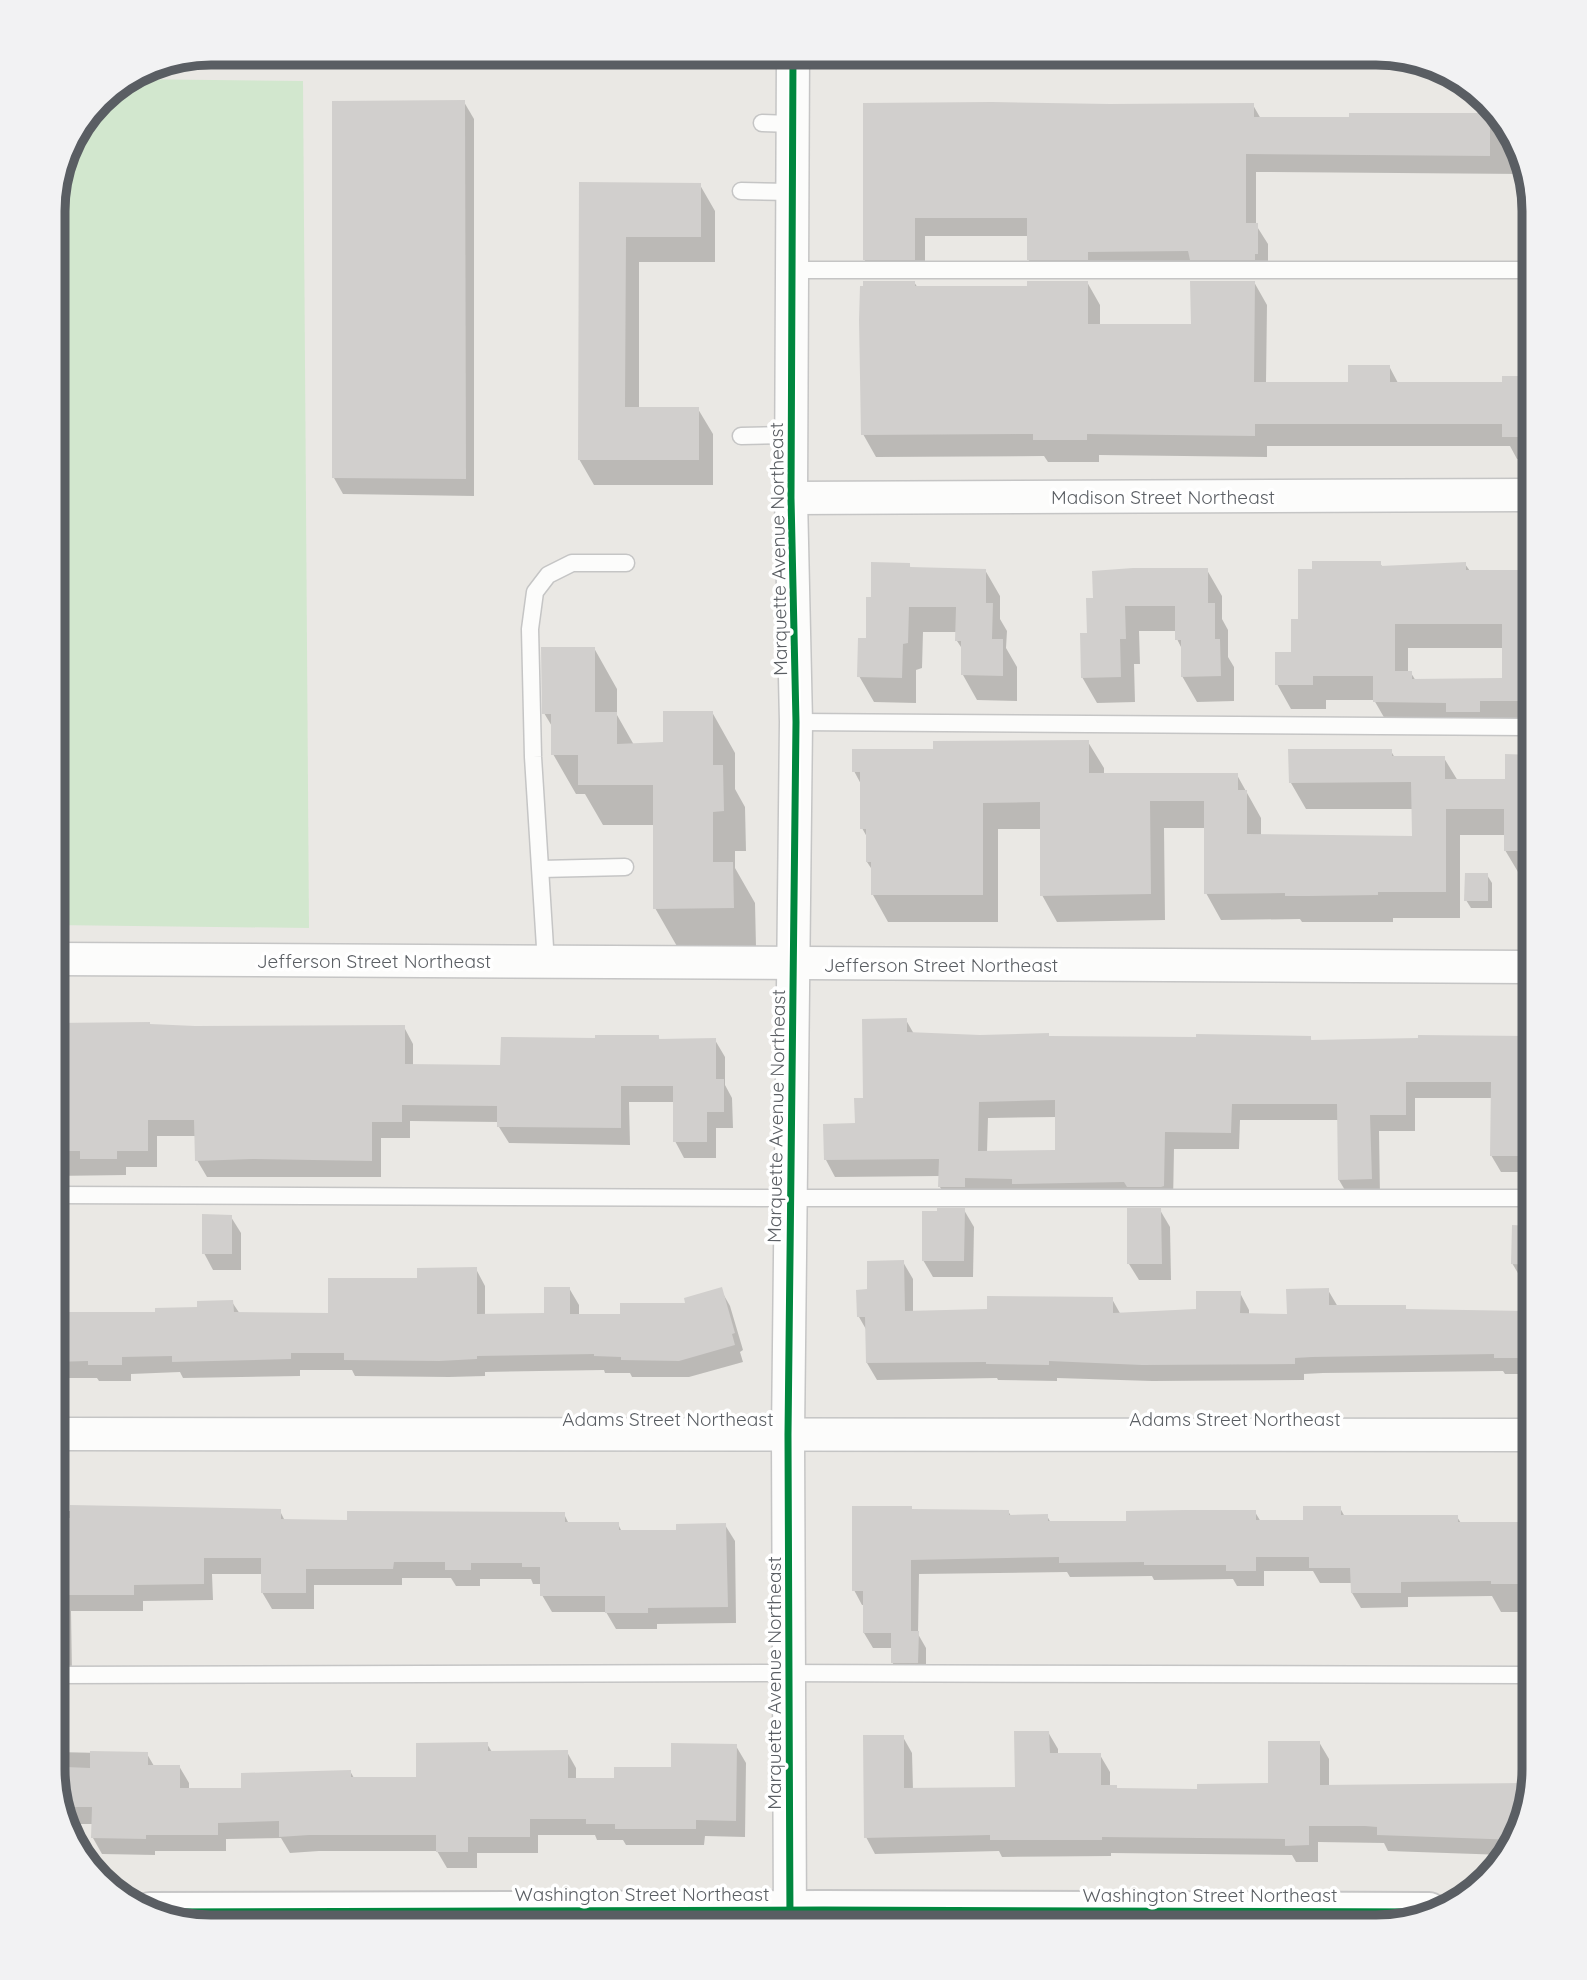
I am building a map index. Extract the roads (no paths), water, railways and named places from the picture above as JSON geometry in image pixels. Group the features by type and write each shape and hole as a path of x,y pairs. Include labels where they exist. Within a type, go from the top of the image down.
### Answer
{"street":[{"name":"Marquette Avenue Northeast","path":"790,65 777,123 793,192 791,498 796,722 788,1435 790,1915"},
{"name":"Madison Street Northeast","path":"791,498 1522,495"},
{"name":"Jefferson Street Northeast","path":"65,959 1522,967"},
{"name":"Adams Street Northeast","path":"65,1434 1522,1435"},
{"name":"Washington Street Northeast","path":"1155,1915 1404,1912"},
{"name":"Washington Street Northeast","path":"187,1913 256,1915"}],"lane":[{"path":"741,191 793,192"},
{"path":"792,270 1522,270"},
{"path":"741,436 791,435"},
{"path":"546,962 533,757 530,629 536,592 548,575 572,563 626,564"},
{"path":"796,722 1522,727"},
{"path":"541,869 625,867"},
{"path":"65,1195 1522,1198"},
{"path":"65,1675 1522,1675"}]}
